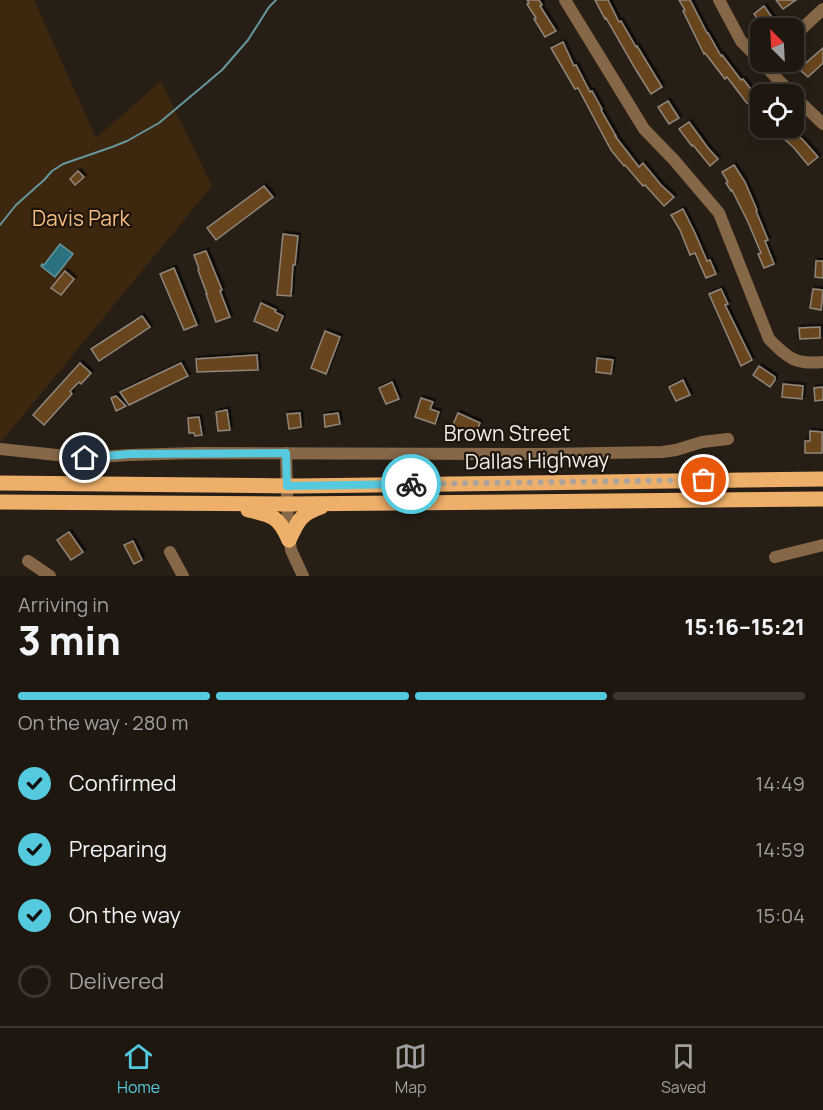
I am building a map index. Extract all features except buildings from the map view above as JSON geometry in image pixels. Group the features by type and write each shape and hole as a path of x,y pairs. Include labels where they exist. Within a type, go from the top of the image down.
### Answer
{"main road":[{"name":"Dallas Highway","path":"0,483 287,486 823,478"},
{"name":"Dallas Highway","path":"0,502 286,504 823,500"},
{"path":"290,540 296,524 304,514 333,503"},
{"path":"210,504 268,514 279,522 290,540"}],"street":[{"path":"565,0 644,129 719,213 769,339 783,353 797,362 823,362"},
{"path":"719,0 741,41 750,49"},
{"path":"804,27 823,9"},
{"path":"774,72 784,84"},
{"path":"804,106 823,124"},
{"name":"Brown Street","path":"0,448 85,458 129,454 545,454 662,452 702,442 728,439"},
{"path":"286,453 286,504 290,540 296,562 303,576"},
{"path":"776,557 823,545"},
{"path":"170,552 183,576"},
{"path":"28,561 50,576"}],"green space":[{"name":"Davis Park","path":"0,0 34,0 96,138 161,81 212,186 1,442 0,442"}],"water":[{"path":"60,244 73,254 55,277 41,266"}],"waterway":[{"path":"0,225 16,205 52,171 63,164 127,141 159,123 222,70 248,40 276,0"}],"way so far":[{"path":"411,484 704,480"}],"route":[{"path":"85,458 129,454 286,453 287,486 411,484"}]}
